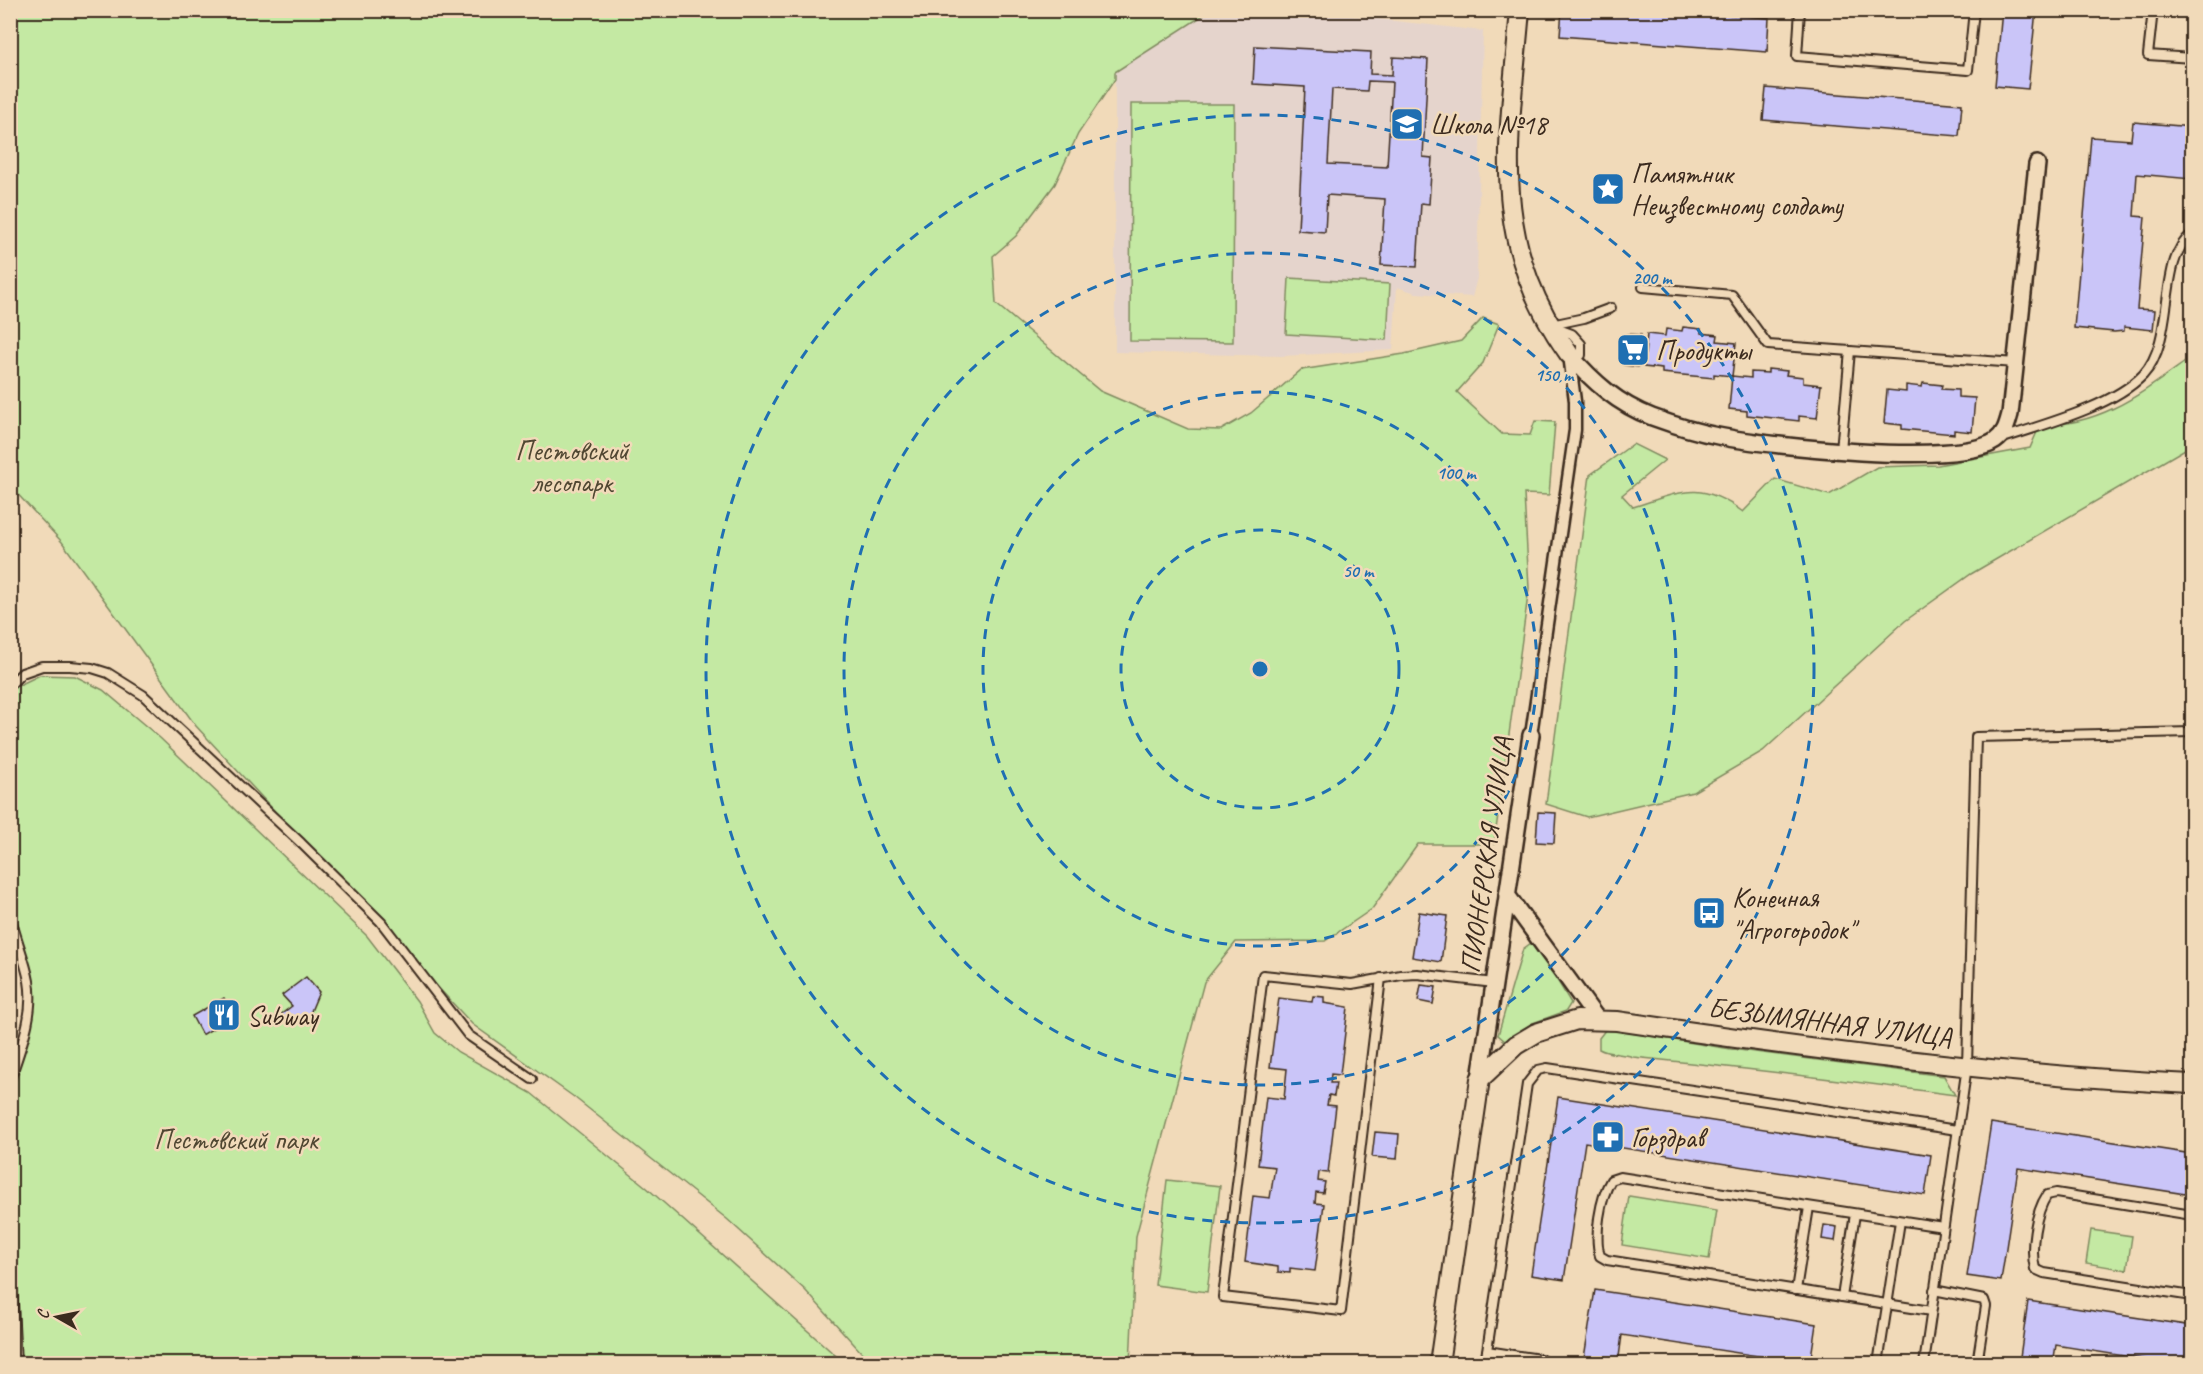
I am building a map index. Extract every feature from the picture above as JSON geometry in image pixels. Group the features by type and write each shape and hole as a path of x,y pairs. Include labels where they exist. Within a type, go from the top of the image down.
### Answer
{"street":[{"path":"1520,10 1510,131 1510,208 1522,262 1549,325 1569,354 1591,379 1616,399 1650,416 1716,436 1752,442 1841,450 1926,454 1976,448 1994,442 2006,430 2018,363 2037,164"},
{"name":"ПИОНЕРСКАЯ УЛИЦА","path":"1439,1364 1575,430 1575,401 1569,354"},
{"path":"1507,895 1598,1019"},
{"name":"БЕЗЫМЯННАЯ УЛИЦА","path":"1480,1079 1516,1045 1536,1033 1560,1023 1598,1019 1966,1066 2100,1080 2193,1084"}],"lane":[{"path":"1800,10 1797,56 1968,70 1974,10"},
{"path":"2153,10 2148,54 2193,58"},
{"path":"1994,442 2115,395 2142,375 2158,353 2173,267 2186,239 2193,234"},
{"path":"1643,287 1732,295 1768,345 2018,363"},
{"path":"1549,325 1584,318 1611,308"},
{"path":"1841,450 1850,351"},
{"path":"10,685 22,673 42,666 81,667 108,673 143,695 302,843 381,922 468,1035 532,1078"},
{"path":"1924,1364 1966,1066 1976,737 2193,732"},
{"path":"10,914 29,980 30,997 27,1025 10,1080"},
{"path":"1381,978 1341,1311 1223,1297 1263,975 1352,984 1381,978 1418,974 1494,983"},
{"path":"1485,1364 1527,1084 1538,1070 1547,1068 1957,1130"},
{"path":"1931,1311 1607,1260 1600,1256 1597,1245 1606,1188 1611,1180 1620,1177 1943,1227"},
{"path":"2193,1215 2056,1193 2047,1195 2041,1205 2032,1259 2035,1269 2044,1273 2193,1296"},
{"path":"1796,1290 1809,1207"},
{"path":"1842,1297 1855,1214"},
{"path":"1878,1364 1900,1221"},
{"path":"10,1245 16,1364"},
{"path":"1934,1290 1980,1297 1984,1300 1986,1306 1977,1364"},
{"path":"1487,1352 1540,1359 1547,1364"}],"shaded area":[{"path":"1210,11 1307,11 1483,31 1477,278 1472,297 1416,293 1397,287 1393,350 1281,356 1115,352 1115,72"}],"green space":[{"name":"Пестовский лесопарк","path":"11,10 1210,11 1115,72 1115,79 1078,134 1055,184 1016,236 993,256 996,304 1100,391 1188,429 1221,430 1251,413 1301,370 1404,354 1461,341 1483,318 1499,324 1483,363 1457,392 1502,434 1530,435 1535,421 1555,422 1549,495 1524,494 1529,588 1494,844 1418,844 1372,909 1325,941 1236,942 1204,982 1136,1236 1130,1364 871,1363 805,1290 727,1219 574,1097 472,1024 196,726 62,542 11,487"},
{"path":"1131,104 1234,104 1233,342 1130,341"},
{"path":"1289,278 1390,284 1387,340 1286,334"},
{"path":"2192,357 2192,445 1971,574 1905,621 1763,751 1693,792 1587,817 1546,804 1590,475 1633,444 1665,460 1622,495 1633,507 1677,493 1702,492 1714,495 1743,512 1775,479 1829,495 1877,467 1938,465 2030,448 2040,425 2084,420 2103,413 2139,394"},
{"name":"Пестовский парк","path":"40,675 75,676 103,690 160,738 367,936 417,1001 435,1033 458,1052 531,1093 646,1187 844,1363 11,1363 10,1083 31,997 10,896 11,689"},
{"path":"1531,943 1536,945 1571,1003 1566,1011 1533,1023 1505,1041 1498,1035 1523,949"},
{"path":"1606,1029 1731,1049 1944,1076 1955,1095 1611,1053 1599,1049 1599,1038"},
{"path":"1167,1180 1220,1186 1207,1292 1155,1285"},
{"path":"1629,1196 1717,1210 1709,1259 1622,1245"},
{"path":"2091,1230 2132,1236 2127,1270 2086,1263"}],"building":[{"path":"1562,10 1665,10 1769,18 1767,52 1560,36"},
{"path":"2002,10 2036,10 2028,89 1995,86"},
{"name":"Школа №18","path":"1255,46 1371,52 1370,74 1392,75 1393,57 1428,59 1423,157 1432,158 1429,204 1421,203 1417,267 1381,265 1385,199 1327,195 1325,232 1298,230 1305,87 1253,84","holes":["1368,81 1392,82 1387,167 1328,164 1332,89 1367,91"]},
{"path":"1766,88 1962,104 1959,136 1763,120"},
{"path":"2133,122 2192,127 2192,179 2137,174 2134,216 2145,217 2137,309 2155,310 2153,330 2124,327 2124,331 2114,332 2074,328 2091,137 2131,140"},
{"path":"1683,327 1701,329 1701,333 1718,335 1717,341 1736,343 1732,376 1714,374 1714,378 1662,373 1662,369 1644,367 1647,334 1665,336 1666,329 1682,331"},
{"name":"Продукты","path":"1627,334 1641,335 1638,367 1624,365"},
{"path":"1768,369 1787,371 1786,375 1803,377 1803,383 1821,385 1817,418 1799,416 1799,421 1747,415 1747,411 1729,409 1732,376 1751,378 1751,372 1768,373"},
{"path":"1923,383 1942,385 1941,389 1958,390 1958,397 1975,398 1972,432 1954,430 1954,434 1902,429 1902,425 1884,423 1887,390 1906,392 1906,385 1922,387"},
{"path":"1538,812 1556,813 1554,843 1536,842"},
{"path":"1419,912 1447,916 1441,962 1412,957"},
{"path":"306,977 319,992 306,1023 279,1016 292,1006 282,995"},
{"path":"1421,985 1436,987 1433,1004 1418,1001"},
{"path":"1313,996 1324,997 1324,1003 1348,1007 1340,1075 1331,1074 1330,1083 1336,1083 1334,1096 1329,1095 1327,1105 1336,1106 1328,1173 1319,1172 1318,1181 1325,1182 1323,1193 1316,1192 1315,1203 1324,1204 1315,1271 1290,1268 1290,1273 1278,1272 1278,1267 1245,1262 1253,1196 1270,1198 1275,1167 1258,1165 1266,1097 1284,1099 1287,1069 1270,1067 1279,998 1312,1002"},
{"path":"224,998 234,1016 202,1035 192,1016"},
{"path":"1558,1097 1931,1155 1925,1195 1585,1142 1564,1280 1531,1275"},
{"path":"1991,1123 2192,1154 2192,1195 2018,1168 2001,1281 1967,1276"},
{"path":"1375,1132 1399,1134 1397,1159 1372,1157"},
{"path":"1824,1225 1837,1227 1835,1241 1822,1239"},
{"path":"1595,1290 1816,1324 1810,1364 1622,1335 1618,1364 1583,1364"},
{"path":"2028,1301 2192,1326 2192,1364 2174,1364 2056,1345 2053,1364 2019,1364"}],"place":[{"name":"Школа №18","path":"1407,124"},
{"name":"Памятник Неизвестному солдату","path":"1608,189"},
{"name":"Продукты","path":"1633,350"},
{"name":"Конечная \"Агрогородок\"","path":"1709,913"},
{"name":"Subway","path":"224,1015"},
{"name":"Горздрав","path":"1608,1137"}]}
